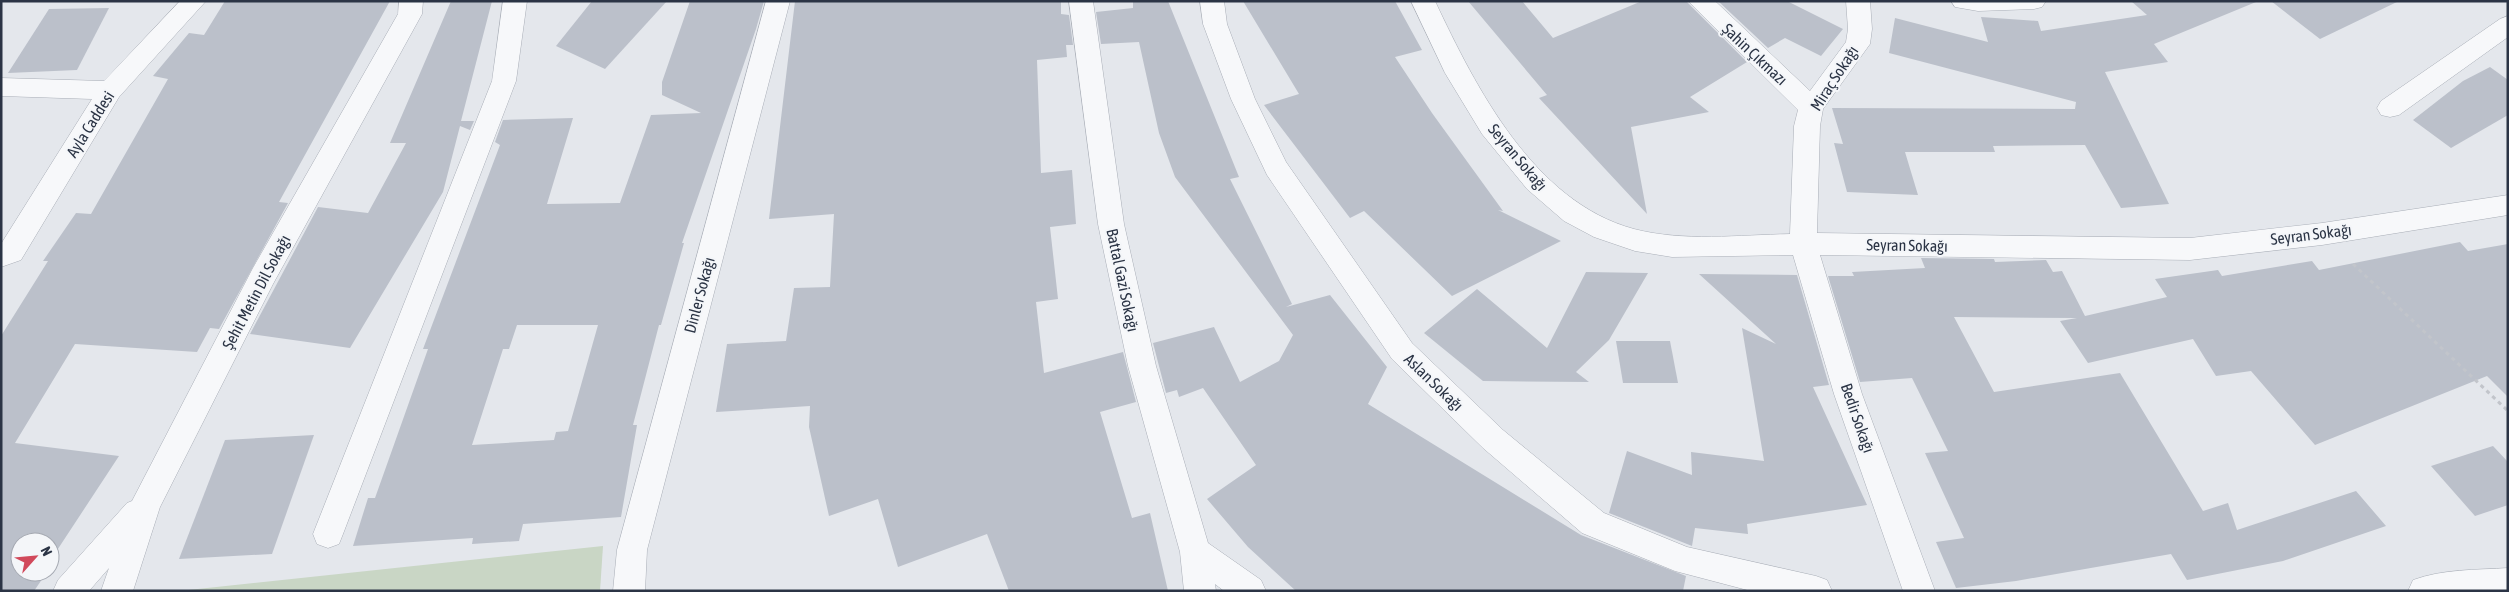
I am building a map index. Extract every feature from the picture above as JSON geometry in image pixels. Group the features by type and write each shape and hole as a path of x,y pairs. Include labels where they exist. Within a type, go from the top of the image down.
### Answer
{"street":[{"name":"Ayla Caddesi","path":"4,258 110,90 194,1"},
{"name":"Şehit Metin Dil Sokağı","path":"117,591 146,504 263,276 410,14 411,1"},
{"path":"328,534 504,81 514,1"},
{"name":"Dinler Sokağı","path":"629,591 632,550 778,1"},
{"name":"Battal Gazi Sokağı","path":"1081,1 1111,224 1142,366 1195,552 1200,591"},
{"name":"Aslan Sokağı","path":"1212,1 1216,24 1243,99 1276,168 1402,351 1493,439 1593,523 1686,561 1816,591"},
{"name":"Seyran Sokağı","path":"1423,1 1457,73 1491,127 1536,182 1573,214 1603,229 1635,240 1672,246 1712,247 1803,244 2190,249 2322,234 2508,206"},
{"name":"Şahin Çıkmazı","path":"1700,1 1811,107"},
{"name":"Miraç Sokağı","path":"1803,244 1807,126 1811,107 1858,44 1860,29 1858,1"},
{"path":"1963,1 1978,4 2034,1"},
{"path":"2390,108 2508,25"},
{"path":"1,87 110,90"},
{"name":"Bedir Sokağı","path":"1803,244 1848,394 1919,591"},
{"path":"69,591 146,504"},
{"path":"1195,552 1250,591"},
{"path":"2424,591 2451,586 2508,583"}],"path":[{"path":"2322,234 2508,411"}],"green space":[{"path":"603,546 600,591 179,591"}],"building":[{"path":"225,1 390,1 279,202 288,203 219,329 210,328 197,352 75,344 15,443 119,456 60,546 60,532 10,532 10,582 40,582 34,591 1,591 1,336 48,261 43,261 76,213 91,214 168,79 153,76 189,33 204,35"},
{"path":"451,1 492,1 461,121 474,121 470,130 460,126 443,192 350,348 250,334 318,207 368,213 406,143 390,143"},
{"path":"592,1 667,1 605,69 556,46"},
{"path":"690,1 764,1 682,243 684,243 661,325 659,325 633,425 637,425 621,517 523,524 519,541 472,544 473,538 353,546 368,498 375,498 428,349 423,349 500,145 495,142 503,120 573,118 547,204 620,203 651,115 701,113 662,95 662,82","holes":["517,325 598,325 568,431 556,432 554,440 472,445 503,349 509,349"]},
{"path":"795,1 1061,1 1061,14 1069,15 1073,45 1066,45 1067,57 1037,60 1041,173 1072,170 1076,224 1050,227 1058,299 1036,302 1044,373 1123,352 1136,402 1100,412 1132,518 1150,513 1168,591 1009,591 987,534 898,567 878,499 829,516 809,427 810,406 716,412 727,344 786,341 794,288 830,287 834,214 769,219"},
{"path":"1133,1 1168,1 1239,177 1230,179 1292,304 1286,307 1330,295 1387,367 1368,404 1581,535 1686,576 1683,591 1296,591 1248,547 1207,499 1256,465 1203,388 1179,397 1177,390 1166,393 1153,343 1214,327 1240,382 1279,361 1293,335 1175,177 1159,133 1139,42 1101,44 1096,12 1133,8"},
{"path":"1243,1 1395,1 1422,50 1395,57 1432,113 1503,211 1498,210 1561,241 1452,296 1364,211 1350,218 1264,105 1299,94"},
{"path":"1468,1 1522,1 1553,38 1642,1 1686,1 1747,62 1690,97 1709,112 1631,127 1647,214 1539,98 1547,95"},
{"path":"1718,1 1787,1 1843,29 1821,56 1785,38 1768,48"},
{"path":"2131,1 2256,2 2154,44 2168,62 2105,72 2169,204 2121,208 2085,145 1993,146 1995,152 1905,152 1918,195 1847,192 1834,143 1843,144 1832,108 2075,109 2076,102 1889,53 1895,18 1988,42 1981,17 2038,21 2041,31 2147,15"},
{"path":"2271,1 2399,1 2320,39"},
{"path":"109,8 77,70 8,73 49,9"},
{"path":"2490,67 2508,80 2508,115 2451,148 2413,120 2463,81"},
{"path":"2460,242 2468,251 2508,244 2508,397 2487,376 2315,445 2251,371 2216,376 2193,339 2088,363 2060,321 2077,318 1954,317 1994,392 2120,373 2203,511 2228,503 2237,530 2356,491 2386,526 2283,561 2187,580 2171,554 2016,581 1956,588 1936,542 1964,538 1925,453 1948,451 1912,378 1860,382 1828,276 1854,276 1852,272 1925,268 1921,258 1994,259 1995,262 2046,260 2053,272 2062,271 2085,316 2167,297 2155,279 2218,270 2222,276 2312,261 2319,270"},
{"path":"1586,272 1648,273 1609,340 1576,372 1589,382 1483,381 1424,333 1477,289 1547,348"},
{"path":"1699,274 1797,275 1829,385 1813,387 1867,505 1747,524 1748,534 1695,528 1692,546 1609,513 1627,451 1692,475 1691,452 1764,461 1742,328 1776,344"},
{"path":"1616,341 1670,341 1678,383 1623,383"},
{"path":"314,435 272,554 179,559 225,440"},
{"path":"2493,446 2508,462 2508,505 2475,516 2431,466"}]}
